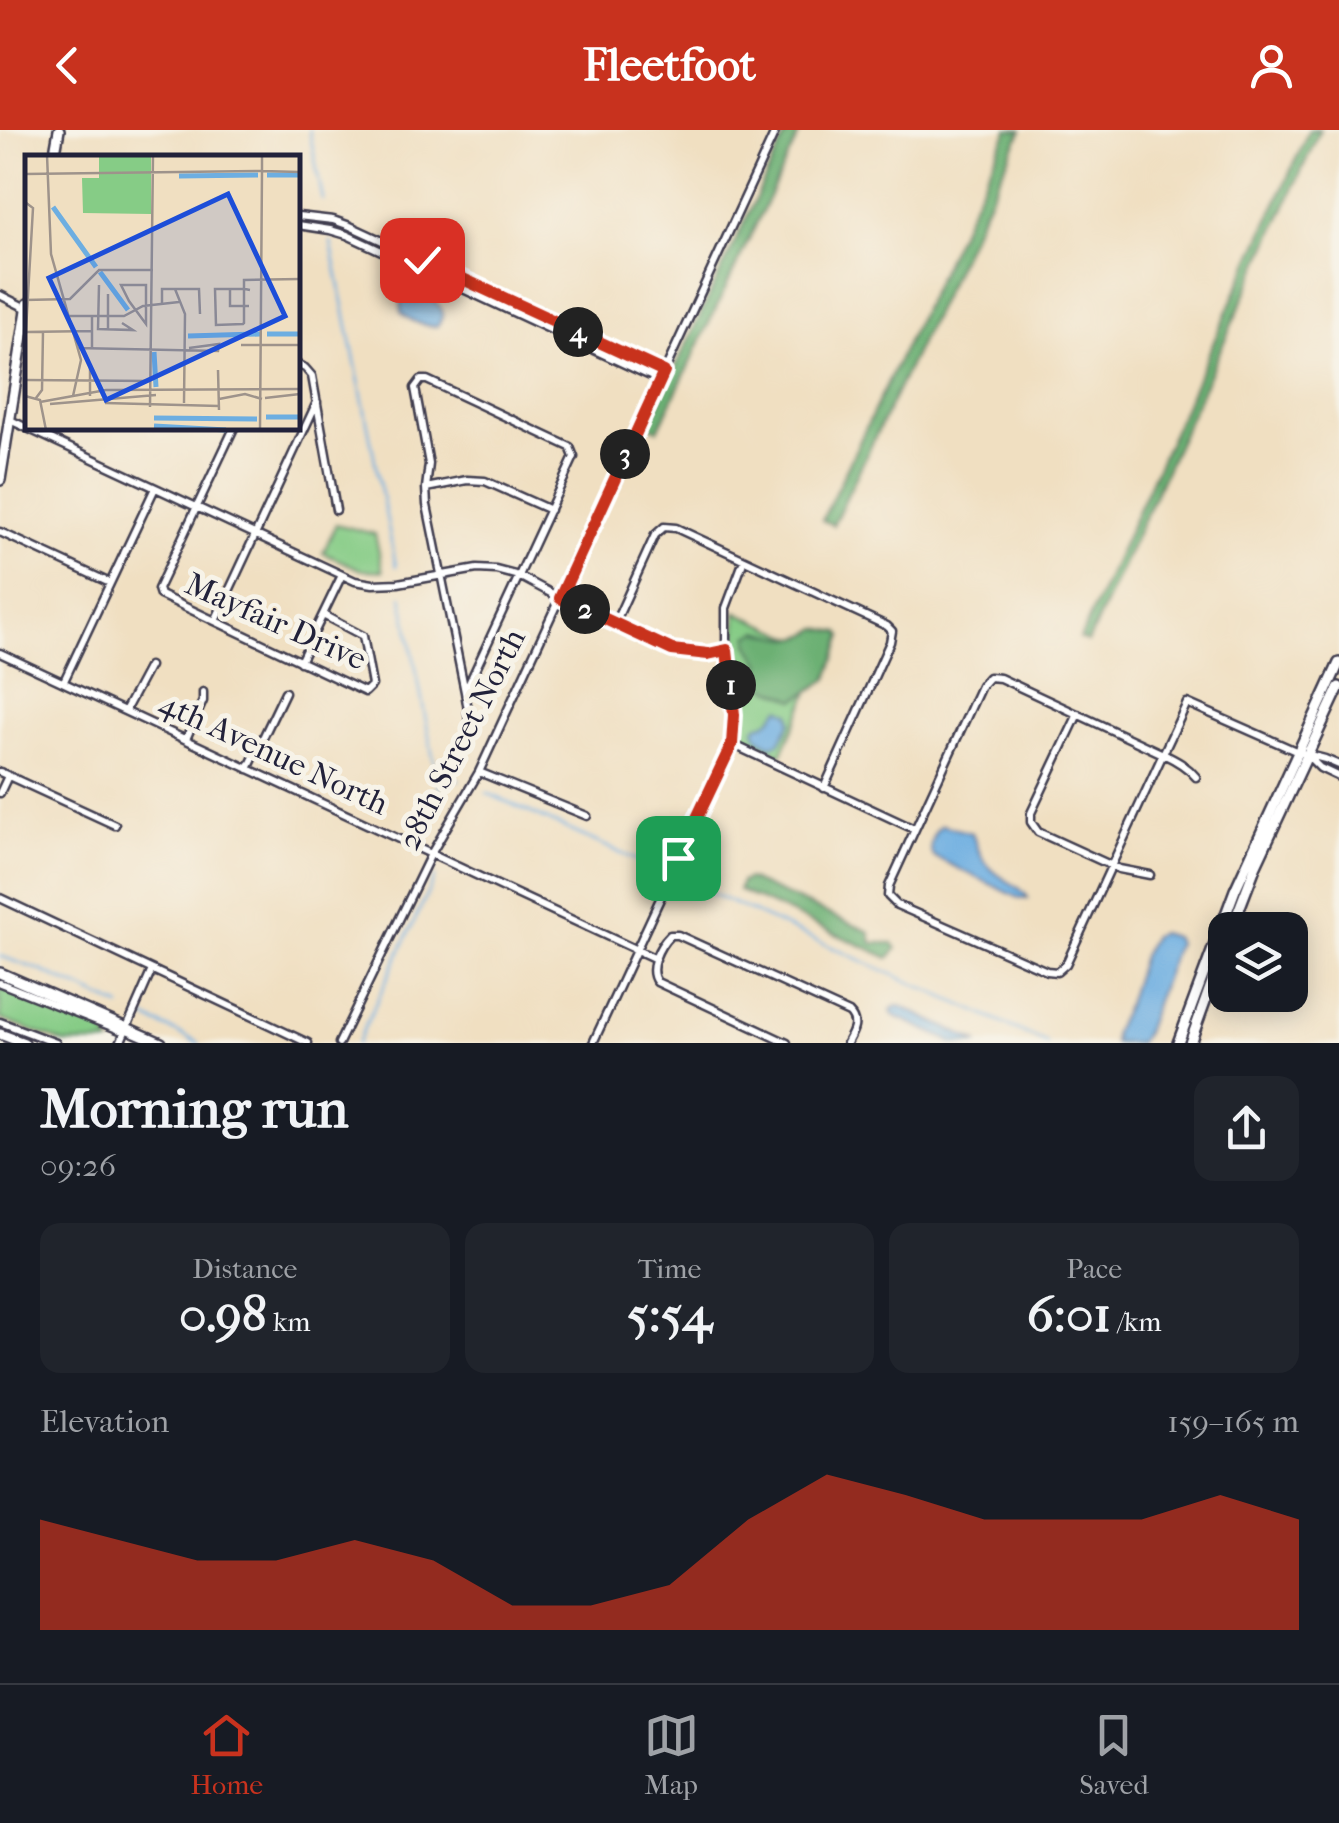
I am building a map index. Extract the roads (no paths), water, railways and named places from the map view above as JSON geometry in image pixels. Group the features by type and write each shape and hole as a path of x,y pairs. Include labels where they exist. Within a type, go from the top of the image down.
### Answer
{"main road":[{"path":"55,155 60,130"},
{"path":"0,480 25,320"},
{"path":"1238,912 1339,663"},
{"path":"1178,1043 1235,890 1339,687"},
{"path":"0,972 161,1043"},
{"path":"1190,1043 1208,993"},
{"path":"0,1034 24,1043"}],"street":[{"name":"28th Street North","path":"340,1043 431,854 479,772 776,130"},
{"path":"300,216 350,226 664,372"},
{"path":"300,225 347,236 660,380"},
{"path":"0,295 25,306"},
{"path":"300,366 312,376 336,510"},
{"path":"461,744 468,734 469,718 440,576 426,488 429,464 415,388 421,380 570,448 574,457 464,692"},
{"path":"216,621 317,402"},
{"path":"9,420 25,427"},
{"path":"30,430 342,575 373,584 477,569 496,570 519,576 672,650 708,654 727,650"},
{"path":"196,507 233,430"},
{"path":"426,488 467,480 484,481 550,510"},
{"path":"64,681 155,488"},
{"name":"Mayfair Drive","path":"196,507 158,589 160,596 365,692 372,685 364,636 323,616"},
{"path":"614,623 655,535 664,527 676,528 892,631 824,788"},
{"path":"0,532 110,583"},
{"path":"593,1043 732,744 734,715 726,608 744,560"},
{"path":"300,662 342,575"},
{"name":"4th Avenue North","path":"0,653 656,959"},
{"path":"126,711 148,666"},
{"path":"1196,777 1163,754 1000,678 989,677 981,686 914,829 888,896 896,905 1047,972 1057,972 1066,964 1110,866 1163,754 1187,703 1302,754 1339,777"},
{"path":"186,739 204,701 203,692"},
{"path":"248,769 285,692"},
{"path":"1078,714 1030,813 1030,822 1038,832 1110,866 1150,875"},
{"path":"732,744 914,829"},
{"path":"1302,754 1339,765"},
{"path":"0,772 115,825"},
{"path":"479,772 587,816"},
{"path":"0,793 8,776"},
{"path":"0,898 308,1043"},
{"path":"787,1043 657,982 652,970 670,935 678,935 849,1012 855,1026 848,1043"},
{"path":"120,1043 152,970"},
{"path":"0,983 126,1030"},
{"path":"0,1022 56,1043"}],"water":[{"path":"410,291 430,298 440,307 437,326 418,323 401,312 402,298"},
{"path":"780,708 790,713 791,722 779,743 770,745 758,738 755,729 767,723"},
{"path":"942,825 972,833 986,863 1028,898 1019,898 933,856 932,839"},
{"path":"1160,933 1174,937 1177,943 1144,1035 1138,1043 1114,1043 1114,1032 1142,956 1153,936"},
{"path":"900,1006 979,1043 954,1043 893,1015 894,1007"}],"waterway":[{"path":"309,130 323,200"},
{"path":"331,242 396,566"},
{"path":"402,596 441,799"},
{"path":"438,771 459,780"},
{"path":"487,793 659,870"},
{"path":"357,1043 435,877"},
{"path":"681,880 1047,1043"},
{"path":"0,956 121,1007"},
{"path":"142,1016 199,1043"}]}
